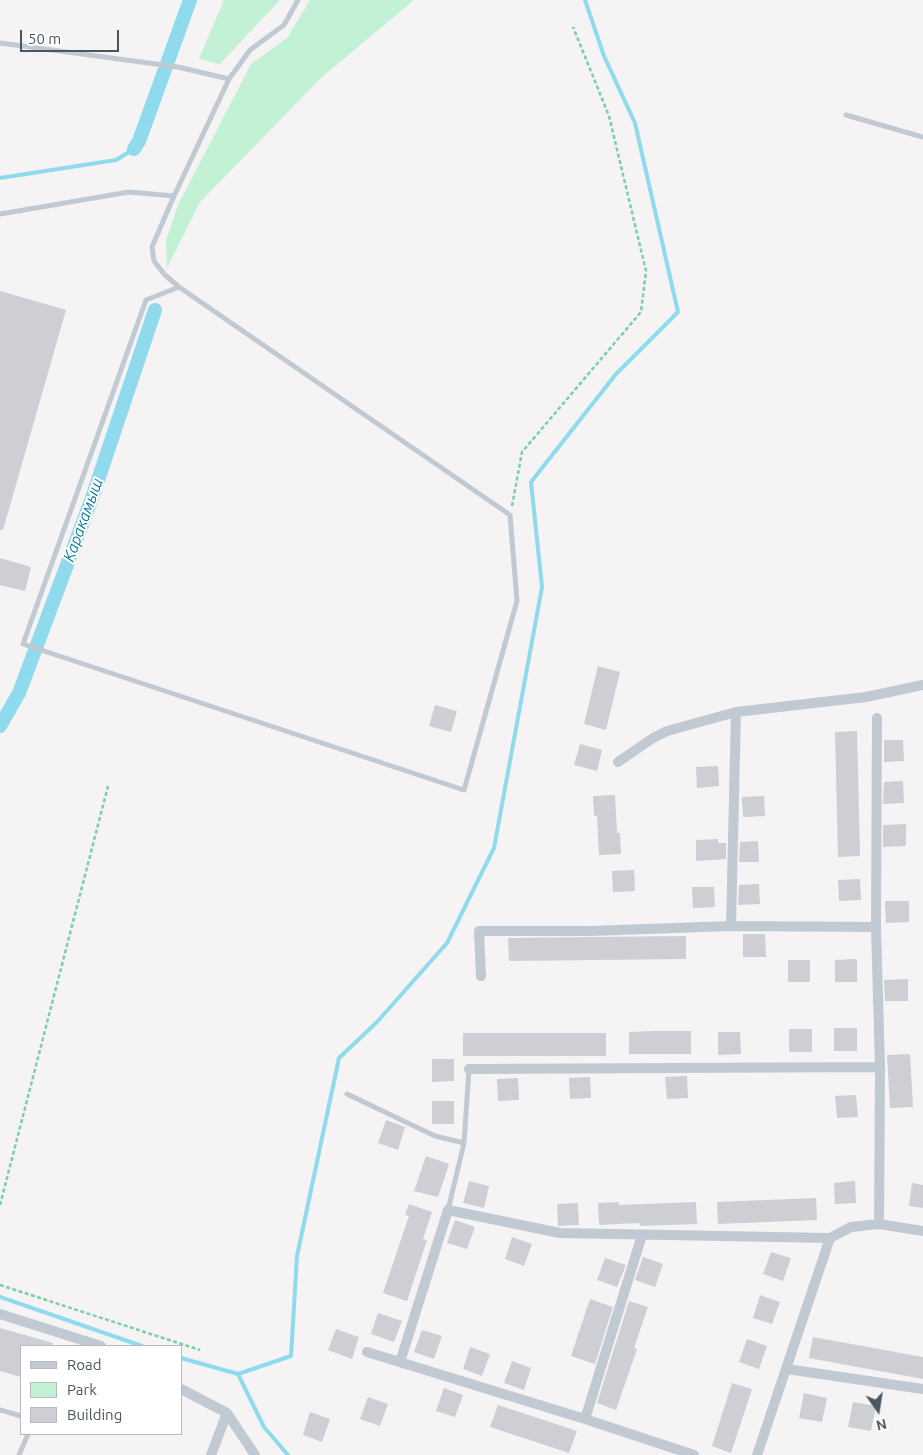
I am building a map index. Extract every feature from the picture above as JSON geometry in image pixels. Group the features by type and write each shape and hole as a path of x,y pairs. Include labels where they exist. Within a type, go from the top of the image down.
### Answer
{"street":[{"path":"618,762 667,731 736,712 866,697 923,686"},
{"path":"731,926 736,712"},
{"path":"877,718 876,927 880,1066 879,1224"},
{"path":"481,976 479,931 590,931 731,926 876,927"},
{"path":"469,1069 880,1066"},
{"path":"400,1362 448,1210 560,1233 830,1238 851,1227 879,1224 923,1231"},
{"path":"585,1419 642,1235"},
{"path":"758,1455 830,1238"},
{"path":"0,1314 98,1345"},
{"path":"367,1352 585,1419 694,1455"},
{"path":"787,1368 923,1389"},
{"path":"182,1390 226,1413 256,1455"},
{"path":"211,1455 226,1413"}],"lane":[{"path":"180,287 146,300 23,644 464,790 517,601 510,515 180,287 164,274 154,261 152,247 174,196 230,79 250,50 284,25 298,0"},
{"path":"0,43 148,62 230,79"},
{"path":"846,115 923,137"},
{"path":"0,214 130,192 174,196"},
{"path":"448,1210 464,1143 469,1069"},
{"path":"347,1094 435,1136 464,1143"},
{"path":"0,1410 20,1416"},
{"path":"20,1455 28,1435"}],"path":[{"path":"510,515 522,452 641,312 646,271 642,252 609,116 573,27"},
{"path":"0,1205 108,786"},
{"path":"0,1285 200,1350"}],"green space":[{"path":"224,0 280,0 220,64 199,59"},
{"path":"310,0 414,0 322,77 200,202 167,268 166,240 178,205 251,64 287,38"}],"building":[{"path":"0,291 66,310 3,530 0,530"},
{"path":"0,558 31,567 25,591 0,585"},
{"path":"598,666 620,672 606,730 584,724"},
{"path":"435,705 457,711 451,732 429,726"},
{"path":"857,731 860,856 838,857 835,732"},
{"path":"884,740 903,740 904,761 884,762"},
{"path":"580,744 602,750 597,771 574,765"},
{"path":"718,766 719,786 697,788 696,767"},
{"path":"903,781 904,803 883,804 884,782"},
{"path":"615,795 617,833 620,833 621,854 599,855 597,816 594,816 593,796"},
{"path":"764,796 765,816 743,817 742,797"},
{"path":"906,824 906,846 883,847 883,825"},
{"path":"718,839 718,843 726,843 726,859 696,861 696,840"},
{"path":"758,841 759,862 739,862 740,842"},
{"path":"634,870 635,891 613,892 612,871"},
{"path":"860,879 861,900 839,901 838,880"},
{"path":"759,884 760,904 738,905 739,885"},
{"path":"692,887 714,887 715,907 693,908"},
{"path":"885,901 909,901 909,922 886,923"},
{"path":"743,934 765,934 766,957 743,957"},
{"path":"686,936 686,959 509,961 508,938"},
{"path":"857,959 857,982 835,982 835,960"},
{"path":"788,960 810,960 810,982 788,982"},
{"path":"908,979 908,1001 885,1001 884,980"},
{"path":"834,1028 857,1028 857,1051 834,1051"},
{"path":"789,1029 812,1029 812,1052 789,1052"},
{"path":"691,1031 691,1054 629,1054 629,1032"},
{"path":"718,1032 740,1032 741,1054 718,1055"},
{"path":"463,1033 606,1033 606,1056 463,1056"},
{"path":"910,1054 913,1107 890,1108 887,1055"},
{"path":"432,1059 454,1059 454,1081 432,1082"},
{"path":"687,1076 688,1098 667,1099 665,1077"},
{"path":"590,1077 591,1098 570,1099 569,1078"},
{"path":"518,1078 519,1100 498,1101 497,1079"},
{"path":"856,1095 858,1117 837,1118 835,1096"},
{"path":"432,1101 454,1101 454,1124 432,1124"},
{"path":"386,1120 405,1127 398,1150 378,1143"},
{"path":"426,1156 449,1164 438,1197 414,1191"},
{"path":"469,1181 489,1186 484,1208 463,1203"},
{"path":"855,1181 856,1203 835,1204 834,1183"},
{"path":"912,1183 923,1185 923,1208 909,1206"},
{"path":"816,1198 817,1220 718,1224 717,1202"},
{"path":"619,1202 619,1205 696,1202 697,1224 640,1226 639,1223 599,1225 598,1203"},
{"path":"578,1203 579,1225 558,1226 557,1204"},
{"path":"409,1204 432,1212 423,1239 427,1240 407,1301 383,1293 409,1216 405,1215"},
{"path":"455,1220 475,1227 467,1249 447,1243"},
{"path":"512,1237 532,1244 524,1266 505,1259"},
{"path":"771,1252 791,1258 783,1281 763,1274"},
{"path":"643,1257 663,1264 655,1287 635,1280"},
{"path":"605,1258 626,1265 617,1287 597,1280"},
{"path":"760,1295 780,1302 772,1324 753,1318"},
{"path":"590,1299 613,1307 595,1364 571,1356"},
{"path":"629,1301 648,1307 634,1348 637,1349 616,1410 597,1403"},
{"path":"378,1313 402,1321 394,1342 371,1334"},
{"path":"0,1328 53,1343 52,1345 20,1345 20,1377 0,1371"},
{"path":"336,1329 359,1337 352,1359 328,1350"},
{"path":"422,1330 442,1336 434,1359 414,1352"},
{"path":"813,1337 923,1357 923,1379 809,1358"},
{"path":"747,1339 767,1346 759,1369 739,1362"},
{"path":"470,1347 490,1354 482,1376 463,1369"},
{"path":"512,1361 531,1368 524,1390 504,1383"},
{"path":"732,1383 752,1389 731,1453 712,1446"},
{"path":"444,1388 463,1395 455,1417 436,1411"},
{"path":"804,1393 827,1398 822,1422 799,1418"},
{"path":"368,1397 388,1404 380,1426 360,1419"},
{"path":"853,1402 876,1406 871,1431 848,1427"},
{"path":"498,1405 577,1431 569,1453 490,1427"},
{"path":"310,1412 330,1419 322,1442 303,1435"}],"waterway":[{"name":"Каракамыш","path":"134,149 139,141 190,0"},
{"path":"238,1374 291,1356 297,1256 339,1058 377,1022 447,943 494,848 542,587 531,482 616,374 678,312 635,123 604,56 585,0"},
{"path":"0,178 116,160 134,149"},
{"name":"Каракамыш","path":"0,726 19,693 92,498 155,310"},
{"path":"0,1297 139,1345"},
{"path":"182,1358 238,1374 264,1427 288,1455"}]}
